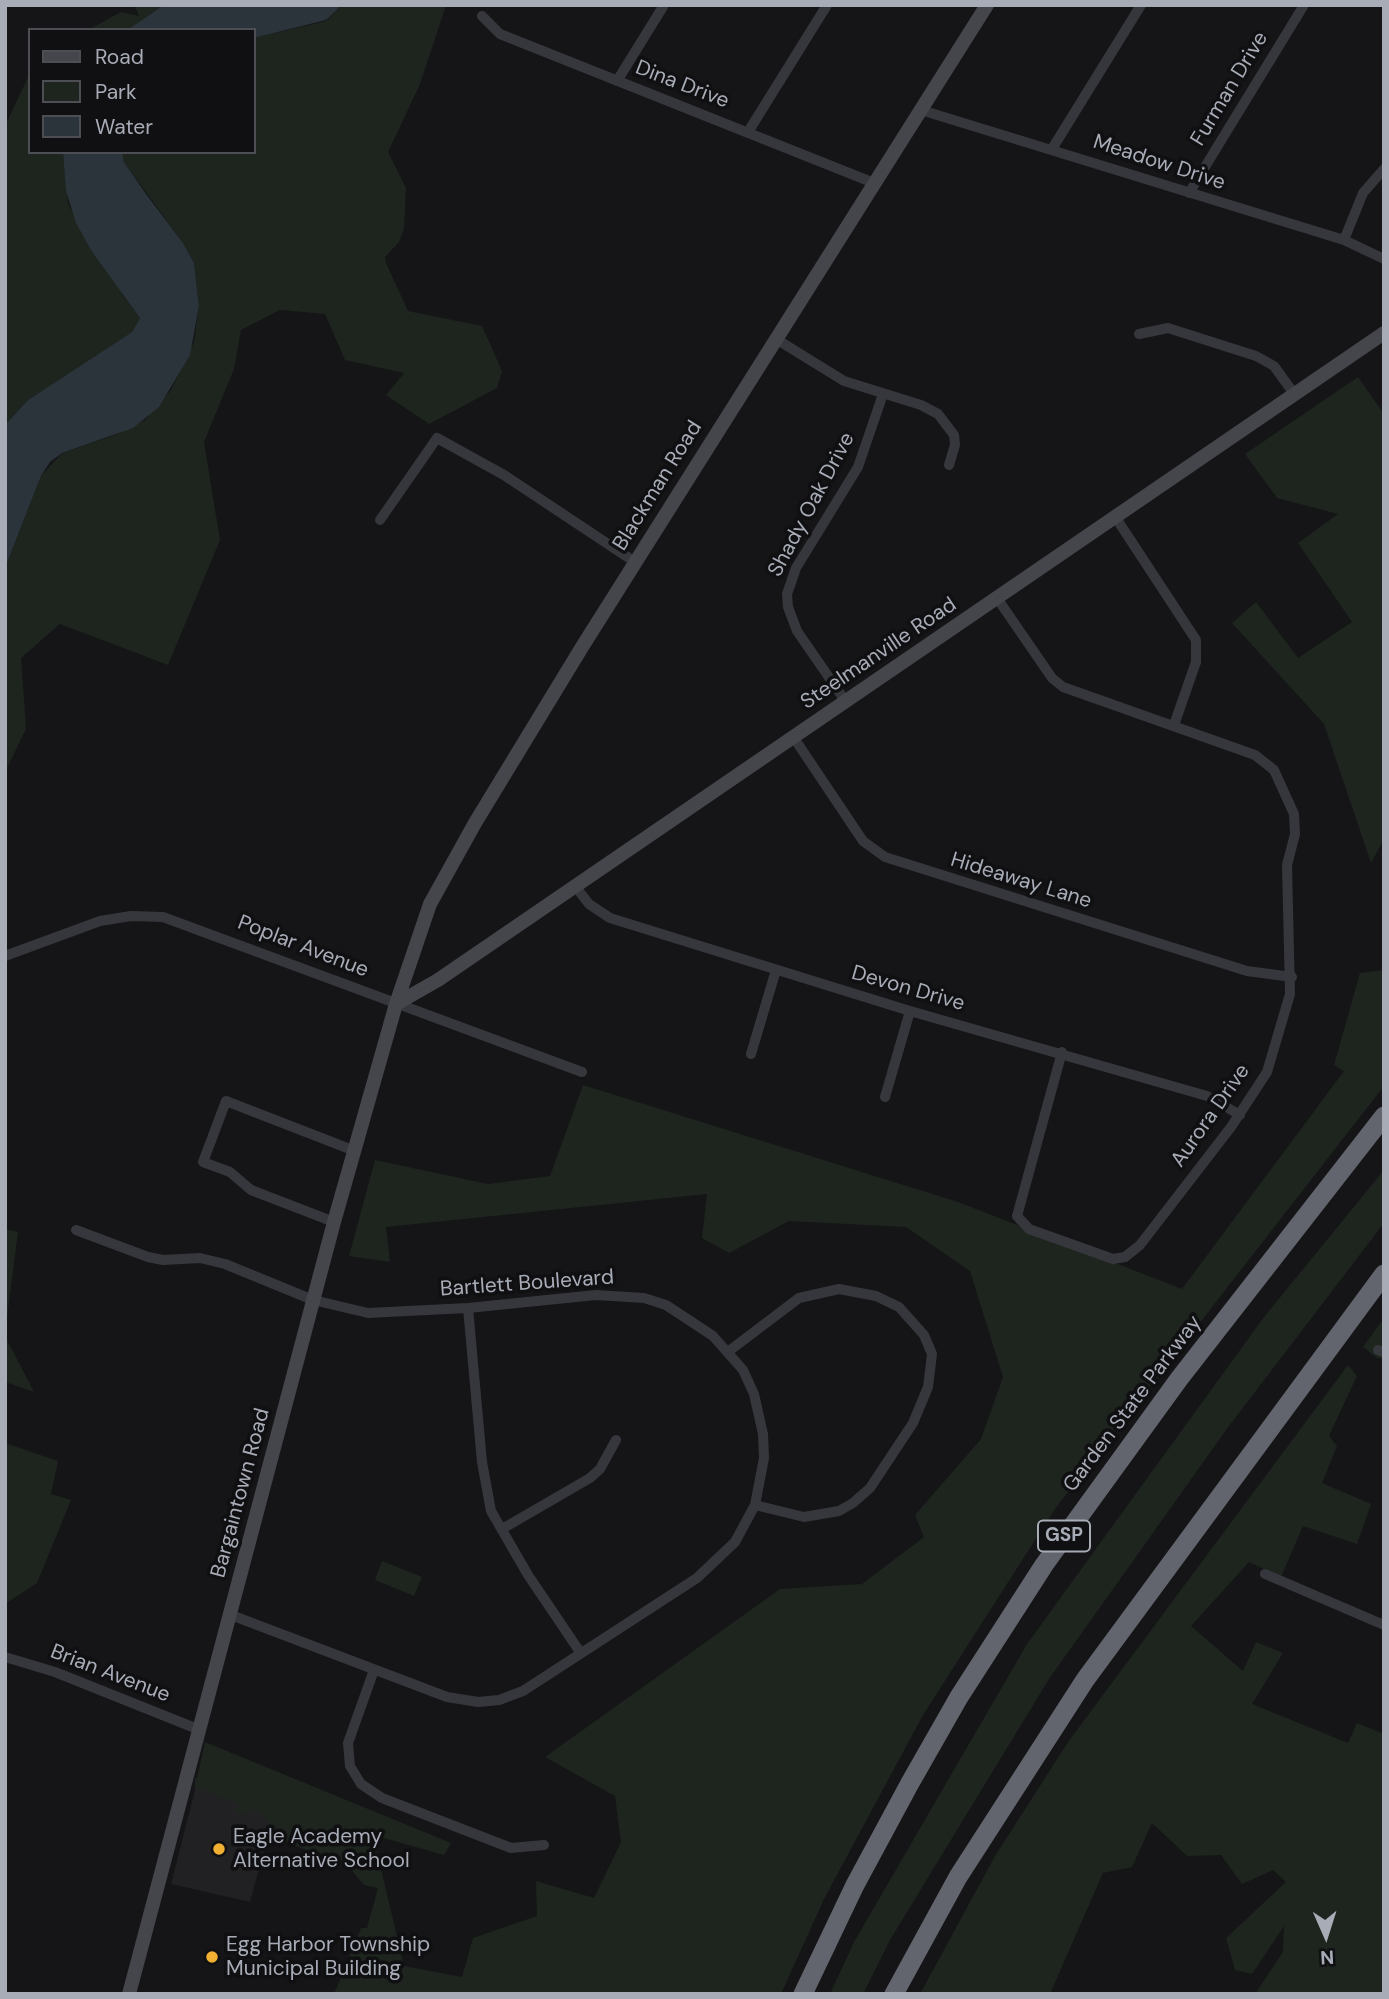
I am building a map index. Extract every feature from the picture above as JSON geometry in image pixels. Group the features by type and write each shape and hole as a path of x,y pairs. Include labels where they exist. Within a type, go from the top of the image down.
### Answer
{"highway":[{"name":"Garden State Parkway","path":"803,1994 855,1885 910,1783 1031,1584 1118,1459 1384,1116"},
{"path":"894,1994 958,1877 1086,1680 1384,1274"}],"main road":[{"name":"Blackman Road","path":"396,1004 422,924 444,875 635,562 986,5"},
{"name":"Steelmanville Road","path":"396,1004 427,988 1384,333"},
{"name":"Bargaintown Road","path":"128,1994 334,1222 396,1004"}],"street":[{"path":"617,80 664,5"},
{"path":"748,132 827,5"},
{"path":"1052,149 1141,5"},
{"name":"Furman Drive","path":"1189,193 1304,5"},
{"name":"Dina Drive","path":"482,16 500,34 874,183"},
{"name":"Meadow Drive","path":"921,110 1344,240 1384,259"},
{"path":"1344,240 1363,192 1384,169"},
{"path":"1139,334 1168,328 1256,356 1275,366 1295,395"},
{"path":"776,339 844,381 921,405 943,419 955,440 949,466"},
{"name":"Shady Oak Drive","path":"846,702 797,631 788,607 787,594 796,568 858,467 883,394"},
{"path":"380,520 437,438 504,475 635,562"},
{"path":"1116,518 1196,640 1196,662 1174,725"},
{"name":"Aurora Drive","path":"997,598 1052,678 1063,687 1255,755 1274,770 1294,814 1295,834 1287,865 1292,977 1290,994 1267,1072 1240,1115 1140,1245 1125,1257 1113,1259 1028,1228 1017,1216 1018,1203 1062,1052"},
{"name":"Hideaway Lane","path":"794,738 863,841 885,857 1247,971 1292,977"},
{"name":"Devon Drive","path":"575,886 589,904 610,918 910,1011 1062,1052 1207,1096 1240,1115"},
{"name":"Poplar Avenue","path":"5,956 100,921 157,916 216,935 582,1072"},
{"path":"751,1054 776,970"},
{"path":"885,1097 910,1011"},
{"path":"334,1222 251,1189 230,1172 203,1162 226,1101 355,1151"},
{"name":"Bartlett Boulevard","path":"76,1230 155,1258 200,1258 225,1264 313,1300 344,1310 368,1313 468,1308 596,1295 644,1298 666,1305 689,1317 729,1351 743,1370 760,1416 764,1458 755,1505 735,1542 715,1564 523,1691 499,1700 478,1702 447,1697 231,1615"},
{"path":"729,1351 799,1298 839,1289 876,1296 899,1307 924,1335 932,1354 928,1387 914,1423 870,1488 853,1503 839,1511 804,1517 755,1505"},
{"path":"468,1308 486,1491 491,1511 580,1652"},
{"path":"502,1529 590,1478 600,1469 616,1440"},
{"path":"1265,1574 1384,1625"},
{"name":"Brian Avenue","path":"5,1657 55,1672 200,1730"},
{"path":"374,1670 348,1740 348,1759 361,1784 382,1798 511,1849 544,1845"}],"shaded area":[{"path":"195,1778 278,1799 250,1902 171,1884 195,1790"}],"green space":[{"path":"134,5 164,5 130,28 92,28 121,12 139,16"},
{"path":"342,5 446,5 420,84 388,152 406,188 404,229 399,242 385,257 408,311 482,326 502,371 497,388 429,424 386,395 404,373 345,360 325,314 280,310 241,330 234,369 204,442 220,540 168,665 60,624 21,658 26,729 5,772 5,568 41,476 62,453 115,435 145,420 171,390 194,342 199,306 194,263 183,243 124,162 122,154 256,154 256,38 326,21"},
{"path":"28,77 28,154 63,154 68,203 92,252 140,318 132,332 28,400 5,425 5,126"},
{"path":"1358,377 1384,414 1384,839 1371,863 1324,724 1232,623 1256,602 1298,658 1352,622 1298,543 1338,514 1277,498 1245,454"},
{"path":"1384,970 1384,1086 1055,1509 923,1715 824,1899 781,1994 334,1994 361,1928 367,1928 378,1888 364,1885 348,1866 264,1834 269,1821 255,1811 248,1810 244,1815 236,1811 239,1803 195,1787 205,1742 451,1843 444,1855 373,1835 404,1966 462,1977 473,1938 537,1916 536,1881 594,1898 621,1842 615,1796 545,1757 780,1589 862,1584 924,1537 915,1515 981,1439 1003,1377 970,1271 906,1227 789,1221 729,1253 702,1238 707,1194 386,1227 390,1262 349,1256 375,1160 488,1184 550,1176 583,1085 958,1202 1182,1289 1344,1071 1334,1065 1360,973"},
{"path":"1384,1170 1384,1223 1229,1426 1049,1679 890,1940 863,1994 830,1994 854,1942 1027,1644 1264,1317"},
{"path":"5,1229 18,1232 5,1333"},
{"path":"1384,1318 1384,1358 1377,1358 1363,1347"},
{"path":"5,1336 34,1392 5,1382"},
{"path":"1348,1365 1357,1376 1329,1436 1337,1446 1322,1483 1371,1504 1357,1544 1303,1526 1281,1577 1249,1562 1191,1626 1243,1671 1256,1642 1283,1653 1252,1704 1348,1743 1357,1723 1384,1734 1384,1994 1255,1994 1283,1952 1284,1926 1252,1974 1235,1970 1226,1938 1286,1882 1273,1870 1242,1884 1221,1855 1187,1856 1152,1823 1132,1867 1103,1873 1050,1994 920,1994 995,1856 1068,1742"},
{"path":"5,1443 58,1461 51,1494 71,1500 37,1583 5,1604"},
{"path":"382,1561 422,1577 414,1596 375,1580"}],"water":[{"path":"164,5 342,5 326,20 256,38 256,28 130,28"},
{"path":"63,154 122,154 124,162 183,243 194,263 199,306 190,355 159,407 133,428 62,453 50,462 41,476 5,568 5,425 28,400 132,332 140,318 92,252 76,223 66,191"}],"place":[{"name":"Eagle Academy Alternative School","path":"219,1849"},
{"name":"Egg Harbor Township Municipal Building","path":"212,1957"}]}
